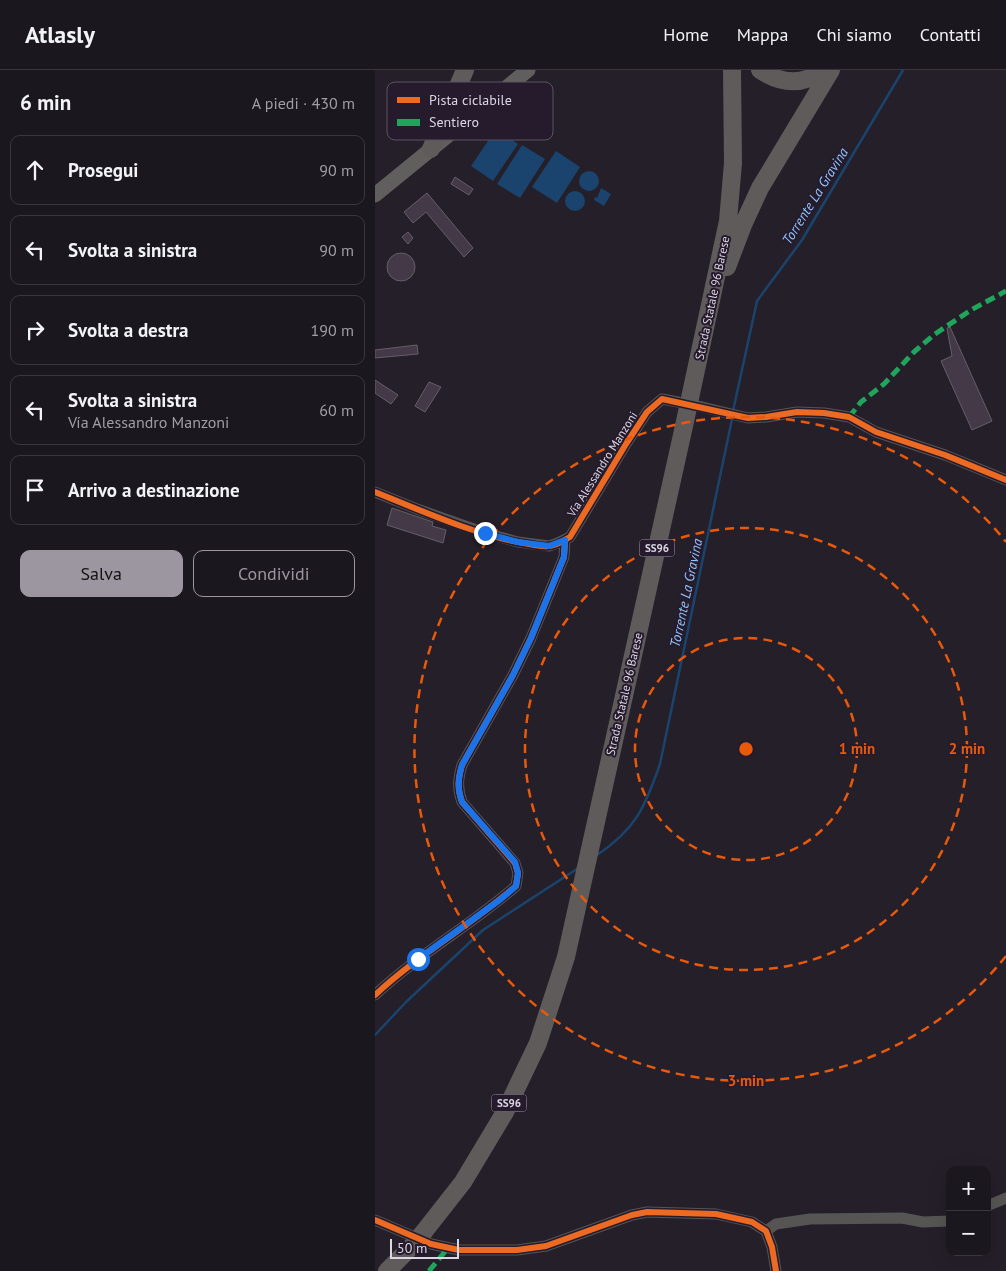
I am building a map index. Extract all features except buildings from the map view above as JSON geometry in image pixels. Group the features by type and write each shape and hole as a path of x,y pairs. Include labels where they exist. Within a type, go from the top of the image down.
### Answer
{"highway":[{"path":"460,82 465,70"},
{"name":"Strada Statale 96 Barese","path":"387,1271 418,1239 463,1182 505,1112 538,1044 566,957 728,221 733,162 732,70"},
{"path":"761,70 769,76 790,82 810,79 825,70"},
{"path":"710,309 743,225 760,188 831,70"},
{"path":"431,149 435,140"}],"main road":[{"path":"513,82 528,70"},
{"path":"375,195 442,140"}],"street":[{"name":"Vía Alessandro Manzoni","path":"565,540 570,537 647,412 662,399 678,402"},
{"path":"698,406 748,418 797,412 849,417 876,432 945,455 1006,480"},
{"path":"375,492 485,533 518,542 549,546 565,540 564,557 531,638 513,675 462,765 457,779 458,792 462,802 515,862 518,873 516,886 418,959 375,996"},
{"path":"991,1204 1006,1198"},
{"path":"375,1220 431,1244 459,1250 517,1250 546,1246 632,1215 647,1212 715,1214 752,1222 765,1231 773,1247 776,1271"},
{"path":"765,1231 776,1224 810,1219 902,1218 923,1222 946,1221"}],"water":[{"path":"489,140 512,140 518,144 493,181 471,166"},
{"path":"522,145 545,159 520,198 497,184"},
{"path":"556,151 580,167 557,203 532,187"},
{"path":"589,171 596,174 599,181 596,188 589,191 582,188 579,181 582,174"},
{"path":"601,188 611,194 604,206 594,200 595,197 597,198"},
{"path":"575,191 582,194 585,201 582,208 575,211 568,208 565,201 568,194"}],"waterway":[{"name":"Torrente La Gravina","path":"733,411 757,301 802,240 903,70"},
{"name":"Torrente La Gravina","path":"597,855 621,836 637,816 644,805 660,764 732,419"},
{"name":"Torrente La Gravina","path":"375,1035 406,1002 483,930 580,867"}],"marked path":[{"path":"849,417 861,402 884,384 914,352 935,334 971,310 1006,291"},
{"path":"429,1271 448,1248"}],"cycle path":[{"path":"375,492 491,536 539,546 554,545 570,537 647,412 662,399 748,418 797,412 824,413 849,417 876,432 945,455 1006,480"},
{"path":"375,995 409,966 516,886 518,873 515,863 462,802 459,792 459,779 462,765 513,675 531,638 564,557 565,540"},
{"path":"375,1220 431,1244 459,1250 517,1250 546,1246 632,1215 647,1212 716,1214 752,1222 766,1231 772,1247 776,1271"}],"route":[{"path":"418,959 516,886 518,873 515,862 462,802 458,792 457,779 462,765 513,675 531,638 564,557 565,540 549,546 518,542 485,533"}]}
